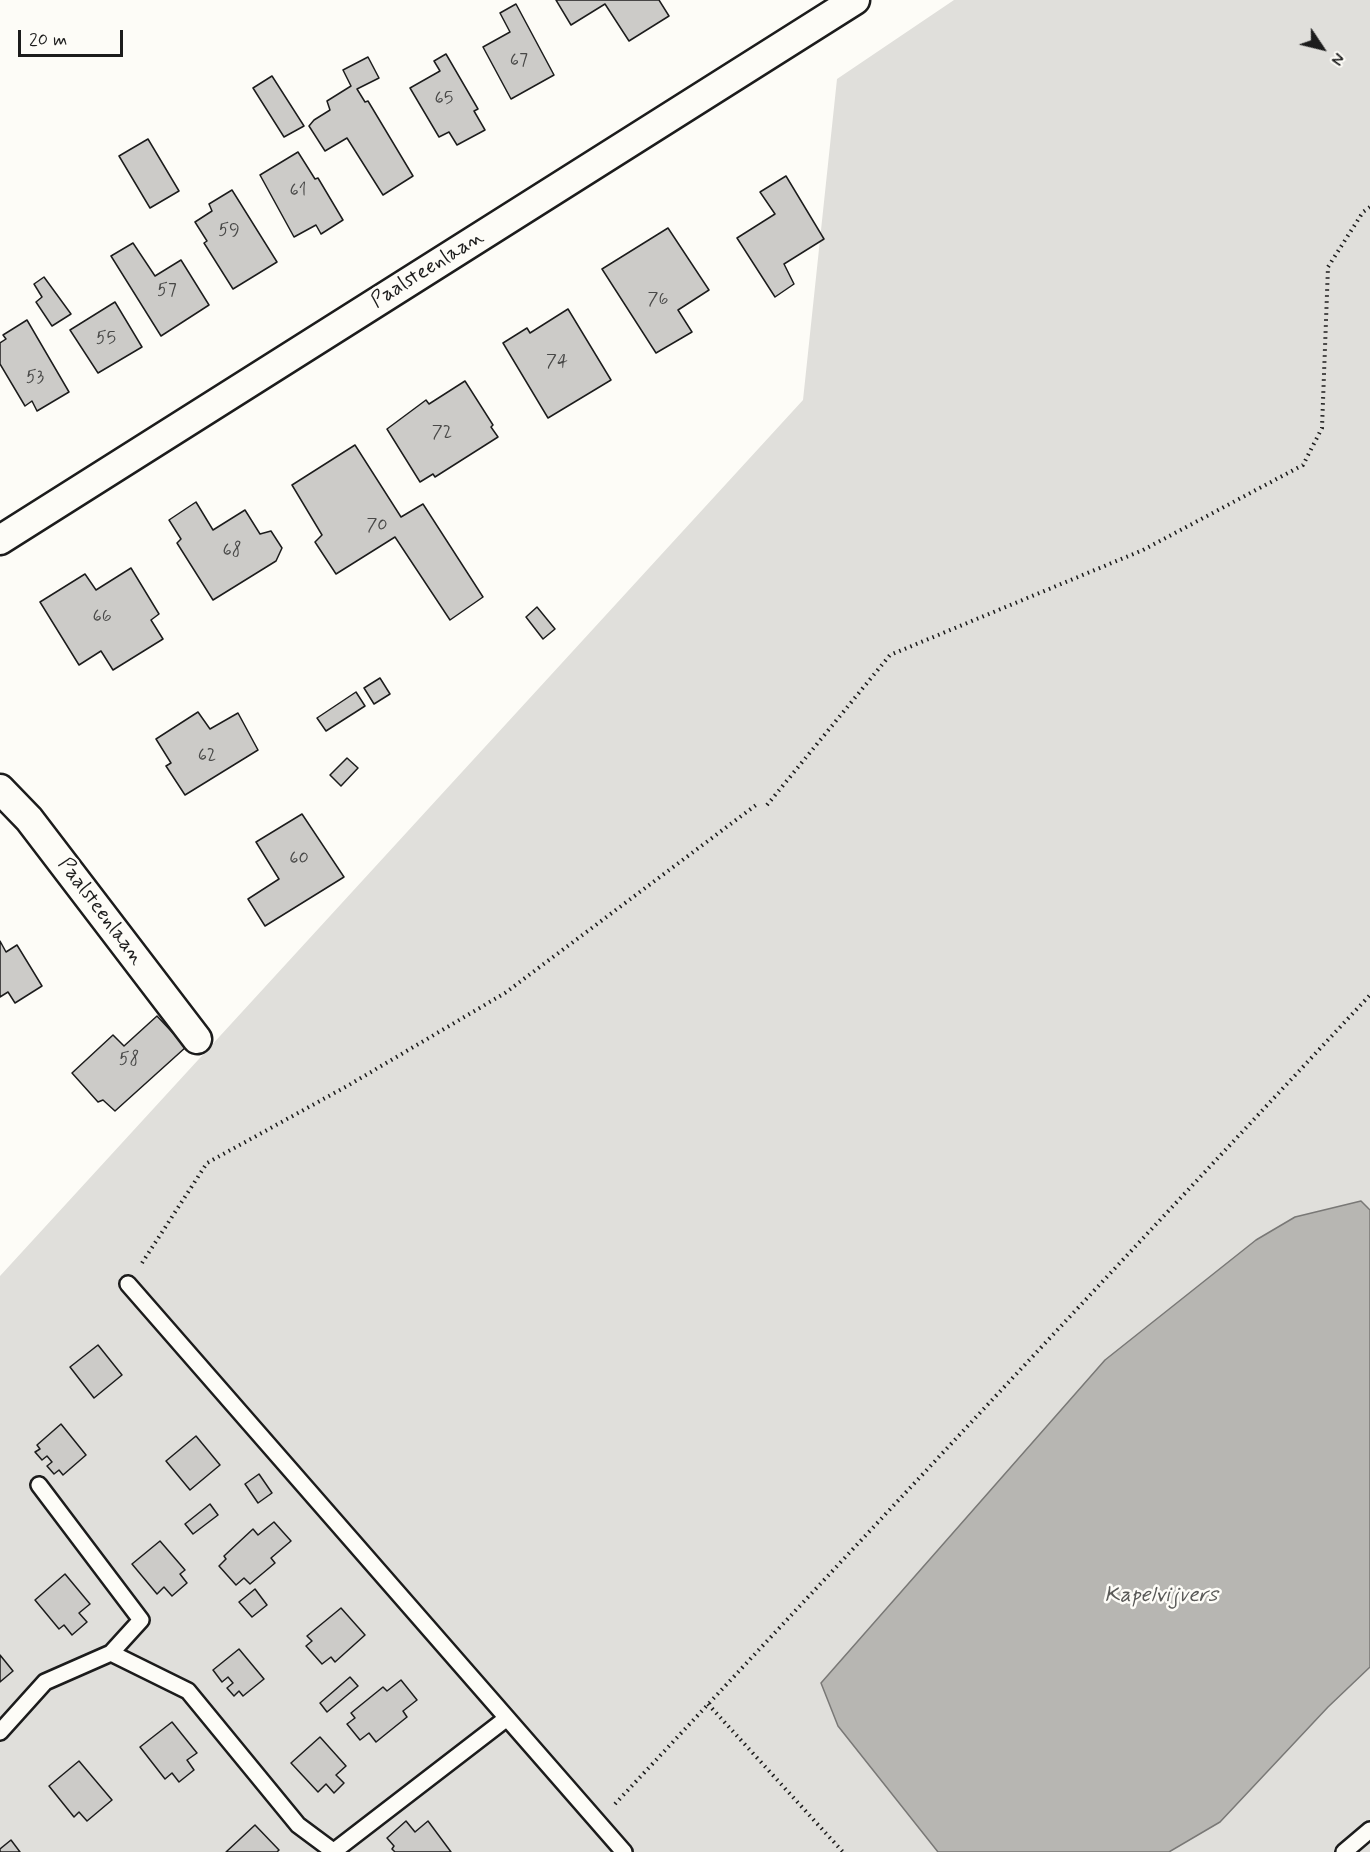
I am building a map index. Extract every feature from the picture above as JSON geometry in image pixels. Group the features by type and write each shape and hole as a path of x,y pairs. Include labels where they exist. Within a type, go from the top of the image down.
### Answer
{"street":[{"name":"Paalsteenlaan","path":"0,540 855,0"},
{"name":"Paalsteenlaan","path":"0,789 29,819 197,1039"}],"lane":[{"path":"128,1284 624,1852"},
{"path":"0,1732 45,1682 111,1653 141,1620 39,1485"},
{"path":"111,1653 188,1691 298,1826 333,1852 507,1718"},
{"path":"1344,1852 1370,1830"}],"path":[{"path":"767,805 890,655 1143,550 1303,465 1322,428 1328,267 1363,212 1370,207"},
{"path":"128,1284 207,1163 349,1085 505,993 756,805"},
{"path":"598,1822 1370,995"},
{"path":"708,1704 843,1852"}],"shaded area":[{"path":"954,0 1370,0 1370,1210 1361,1201 838,1726 938,1852 0,1852 0,1276 803,400 837,79"},
{"path":"1370,1667 1370,1852 1169,1852 1220,1822 1328,1707"}],"water":[{"name":"Kapelvijvers","path":"1361,1201 1370,1210 1370,1667 1328,1707 1220,1822 1169,1852 938,1852 838,1726 821,1683 1105,1360 1256,1240 1295,1217"}],"building":[{"path":"556,0 659,0 669,16 629,41 605,4 571,25"},
{"path":"516,4 554,75 511,99 483,47 510,32 500,13"},
{"path":"446,54 478,109 474,111 485,130 457,145 449,132 439,137 410,88 440,71 434,61"},
{"path":"368,57 379,78 357,89 365,102 368,101 413,176 383,195 347,138 325,151 309,126 330,110 327,101 351,86 343,70"},
{"path":"272,76 304,126 284,137 253,88"},
{"path":"148,139 179,191 150,208 119,156"},
{"path":"298,152 315,179 318,178 343,220 321,234 316,225 294,237 260,175"},
{"path":"786,176 824,239 784,264 794,284 775,297 737,238 775,214 760,192"},
{"path":"232,190 277,262 233,289 204,243 207,241 195,222 212,211 209,204"},
{"path":"668,228 709,290 678,310 692,332 656,353 602,269"},
{"path":"133,243 155,276 181,260 209,305 161,336 111,256"},
{"path":"44,277 71,314 52,326 36,302 42,297 34,284"},
{"path":"115,302 142,347 98,373 70,330"},
{"path":"568,309 611,380 548,418 503,343 527,328 530,333"},
{"path":"27,320 69,392 37,411 32,401 25,406 0,364 0,343 6,339 3,335"},
{"path":"465,381 498,437 435,477 433,474 420,482 387,429 426,400 429,404"},
{"path":"355,445 401,517 423,504 483,597 450,620 395,537 336,574 315,542 322,535 292,485"},
{"path":"196,502 213,530 245,510 260,534 271,531 282,548 276,561 213,600 177,543 181,539 169,520"},
{"path":"131,568 159,614 151,620 163,639 113,670 101,651 79,665 40,602 85,574 96,590"},
{"path":"537,607 555,629 543,639 526,617"},
{"path":"380,678 390,694 374,704 364,688"},
{"path":"356,692 365,706 326,731 317,718"},
{"path":"198,712 210,729 238,713 258,750 185,795 166,766 171,763 156,739"},
{"path":"347,758 358,768 341,786 330,775"},
{"path":"302,814 344,877 265,926 248,899 279,879 256,842"},
{"path":"0,941 6,952 17,945 42,986 15,1003 8,992 0,997"},
{"path":"157,1016 186,1047 115,1111 103,1100 98,1102 72,1073 113,1035 124,1046"},
{"path":"98,1345 122,1375 94,1398 70,1367"},
{"path":"61,1424 86,1455 63,1475 59,1470 54,1474 47,1466 52,1462 47,1456 42,1460 35,1452 40,1449 37,1445"},
{"path":"196,1436 220,1465 190,1490 166,1461"},
{"path":"259,1474 272,1493 258,1503 245,1484"},
{"path":"210,1504 218,1515 193,1534 185,1524"},
{"path":"274,1522 291,1541 271,1558 275,1563 250,1584 244,1578 236,1585 219,1566 226,1559 224,1556 253,1529 258,1535"},
{"path":"160,1541 185,1570 180,1574 187,1583 172,1596 164,1587 157,1594 132,1564"},
{"path":"65,1574 90,1604 79,1613 87,1622 72,1635 64,1625 59,1629 35,1600"},
{"path":"255,1589 267,1605 252,1617 239,1602"},
{"path":"341,1608 365,1635 335,1662 331,1657 322,1664 306,1646 312,1641 307,1636"},
{"path":"239,1649 264,1679 243,1696 239,1691 234,1696 227,1688 233,1683 228,1677 222,1682 213,1670"},
{"path":"0,1655 13,1671 0,1682"},
{"path":"350,1677 358,1686 327,1712 320,1703"},
{"path":"401,1680 417,1700 403,1711 407,1717 376,1742 369,1733 360,1740 347,1724 355,1718 351,1713 383,1687 387,1691"},
{"path":"172,1722 197,1753 187,1760 194,1770 179,1782 172,1773 165,1779 140,1747"},
{"path":"320,1737 346,1766 336,1775 344,1783 334,1793 326,1784 318,1792 291,1763"},
{"path":"79,1761 112,1800 87,1821 79,1812 74,1817 49,1786"},
{"path":"406,1821 415,1832 428,1821 451,1852 395,1852 392,1849 394,1846 387,1838"},
{"path":"255,1825 279,1850 277,1852 226,1852"},
{"path":"11,1840 20,1852 0,1852 0,1849"}]}
